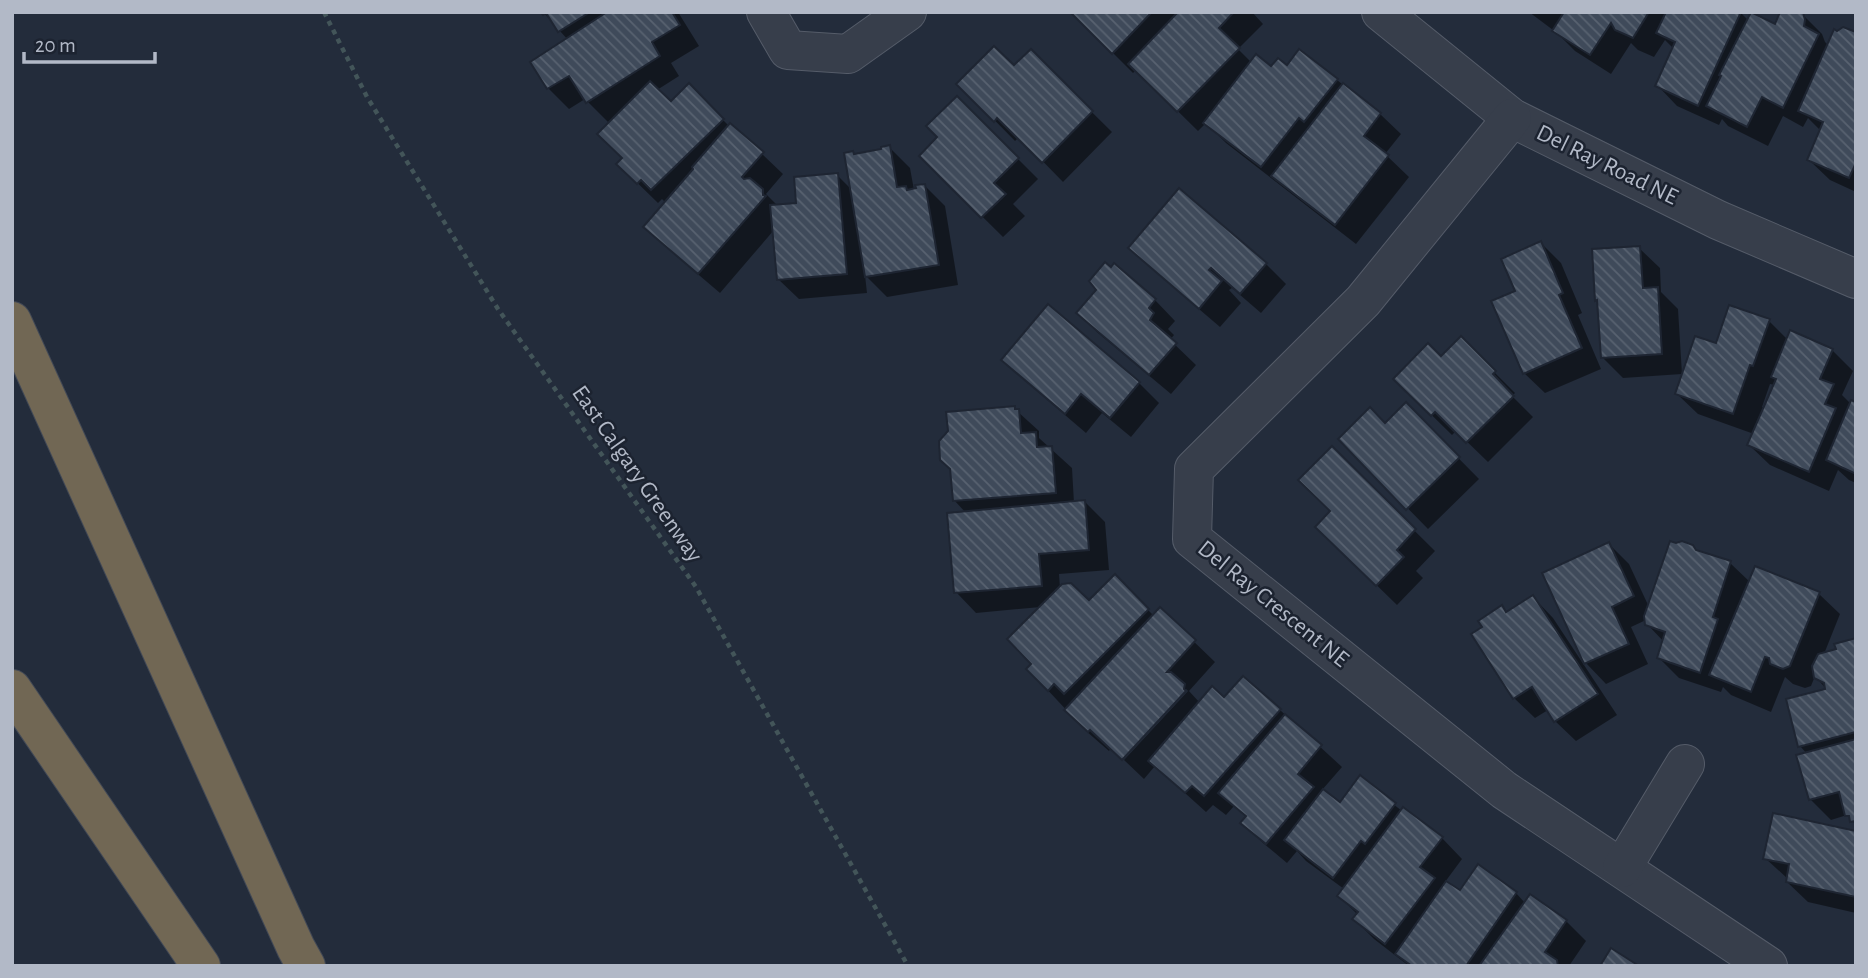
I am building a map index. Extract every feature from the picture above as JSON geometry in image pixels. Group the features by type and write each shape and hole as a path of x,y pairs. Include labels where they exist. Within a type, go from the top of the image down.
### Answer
{"highway":[{"path":"12,321 306,966"},
{"path":"12,689 201,966"}],"street":[{"path":"765,12 788,50 848,54 906,12"},
{"name":"Del Ray Road NE","path":"1381,12 1512,118 1718,220 1856,279"},
{"name":"Del Ray Crescent NE","path":"1512,118 1363,301 1194,469 1192,539 1504,790 1768,966"},
{"path":"1622,868 1685,765"}],"path":[{"name":"East Calgary Greenway","path":"324,12 367,97 498,309 696,587 908,966"}],"building":[{"path":"541,12 590,12 558,32 546,13 543,15"},
{"path":"607,12 672,12 680,25 652,42 660,56 586,103 569,76 547,89 530,62"},
{"path":"1070,12 1152,12 1112,54"},
{"path":"1178,12 1234,12 1219,28 1240,48 1177,112 1128,64"},
{"path":"1564,12 1649,12 1633,38 1615,30 1611,23 1590,55 1552,31"},
{"path":"1666,12 1741,12 1698,106 1655,86 1675,42 1656,33"},
{"path":"1751,12 1775,24 1780,12 1803,12 1804,26 1819,34 1783,108 1762,97 1747,127 1706,106"},
{"path":"1843,27 1856,32 1856,163 1849,178 1807,160 1823,122 1798,111 1834,29 1837,31"},
{"path":"994,46 1014,65 1031,49 1093,111 1042,163 997,118 994,122 956,84"},
{"path":"1299,49 1338,79 1304,122 1299,118 1261,167 1203,123 1256,54 1271,66 1278,58 1287,65"},
{"path":"650,81 671,101 689,83 724,119 651,190 641,180 637,184 616,164 622,158 597,134"},
{"path":"1343,83 1381,113 1364,136 1389,155 1335,225 1271,176"},
{"path":"957,96 1019,158 994,183 1006,194 981,218 919,156 937,137 926,126"},
{"path":"730,123 764,152 742,177 750,178 763,189 763,195 766,196 698,274 643,227"},
{"path":"890,145 897,187 906,186 907,190 916,188 915,185 925,184 939,265 865,277 844,153 853,151 854,154"},
{"path":"838,173 847,274 777,280 770,205 796,203 794,177"},
{"path":"1179,188 1267,263 1240,294 1211,268 1209,270 1222,281 1199,309 1128,248"},
{"path":"1541,241 1563,293 1559,295 1582,348 1523,374 1491,301 1515,291 1501,259"},
{"path":"1640,246 1643,288 1658,287 1662,354 1601,358 1592,249"},
{"path":"1105,262 1111,267 1114,263 1156,299 1149,308 1154,313 1150,320 1177,343 1149,375 1076,313 1096,290 1089,281"},
{"path":"1048,304 1140,382 1110,418 1081,394 1065,414 1001,360"},
{"path":"1729,305 1770,319 1733,414 1675,394 1695,336 1716,343"},
{"path":"1790,330 1833,349 1820,379 1834,384 1825,404 1836,408 1809,472 1747,445 1776,379 1771,377"},
{"path":"1461,336 1496,371 1493,374 1514,396 1466,443 1435,412 1431,416 1393,379 1428,343 1441,356"},
{"path":"1851,400 1856,402 1856,474 1826,460"},
{"path":"1406,402 1460,457 1406,510 1338,439 1370,407 1385,423"},
{"path":"1015,406 1015,409 1019,409 1021,433 1036,432 1037,447 1052,446 1056,493 953,501 950,469 940,460 939,441 948,431 946,412"},
{"path":"1332,446 1416,529 1397,550 1404,557 1376,586 1315,527 1330,511 1298,480"},
{"path":"1085,500 1089,550 1039,554 1042,586 954,593 947,513"},
{"path":"1670,541 1682,541 1693,545 1696,550 1731,561 1713,617 1718,619 1700,673 1657,658 1665,632 1645,625 1644,616"},
{"path":"1609,542 1634,596 1612,607 1629,644 1584,664 1542,573"},
{"path":"1755,566 1820,592 1790,666 1783,669 1770,664 1769,658 1765,657 1751,692 1709,675"},
{"path":"1115,574 1149,609 1064,694 1054,684 1048,691 1026,669 1031,664 1007,639 1062,584 1071,583 1089,600"},
{"path":"1533,595 1598,694 1554,722 1532,687 1513,699 1471,634 1482,627 1478,621 1502,605 1506,612"},
{"path":"1160,607 1196,640 1167,672 1171,672 1185,684 1186,691 1122,760 1064,710"},
{"path":"1856,638 1856,732 1798,747 1786,699 1825,689 1824,683 1814,678 1812,666 1818,654 1836,649 1834,644"},
{"path":"1243,676 1281,709 1204,796 1192,786 1185,793 1148,761 1212,686 1224,697"},
{"path":"1285,714 1322,745 1298,774 1314,787 1266,844 1240,823 1246,816 1218,793"},
{"path":"1856,739 1856,821 1850,822 1849,816 1845,816 1839,792 1809,800 1796,755"},
{"path":"1360,775 1396,803 1365,844 1361,841 1333,878 1284,840 1323,789 1340,802"},
{"path":"1403,807 1443,837 1420,867 1435,878 1385,944 1352,919 1358,912 1337,896"},
{"path":"1773,813 1856,831 1856,897 1786,882 1789,864 1763,859"},
{"path":"1478,864 1517,892 1466,966 1412,966 1395,954 1446,881 1460,890"},
{"path":"1530,894 1567,920 1545,952 1557,960 1558,966 1479,966"},
{"path":"1611,948 1639,966 1600,966"}]}
